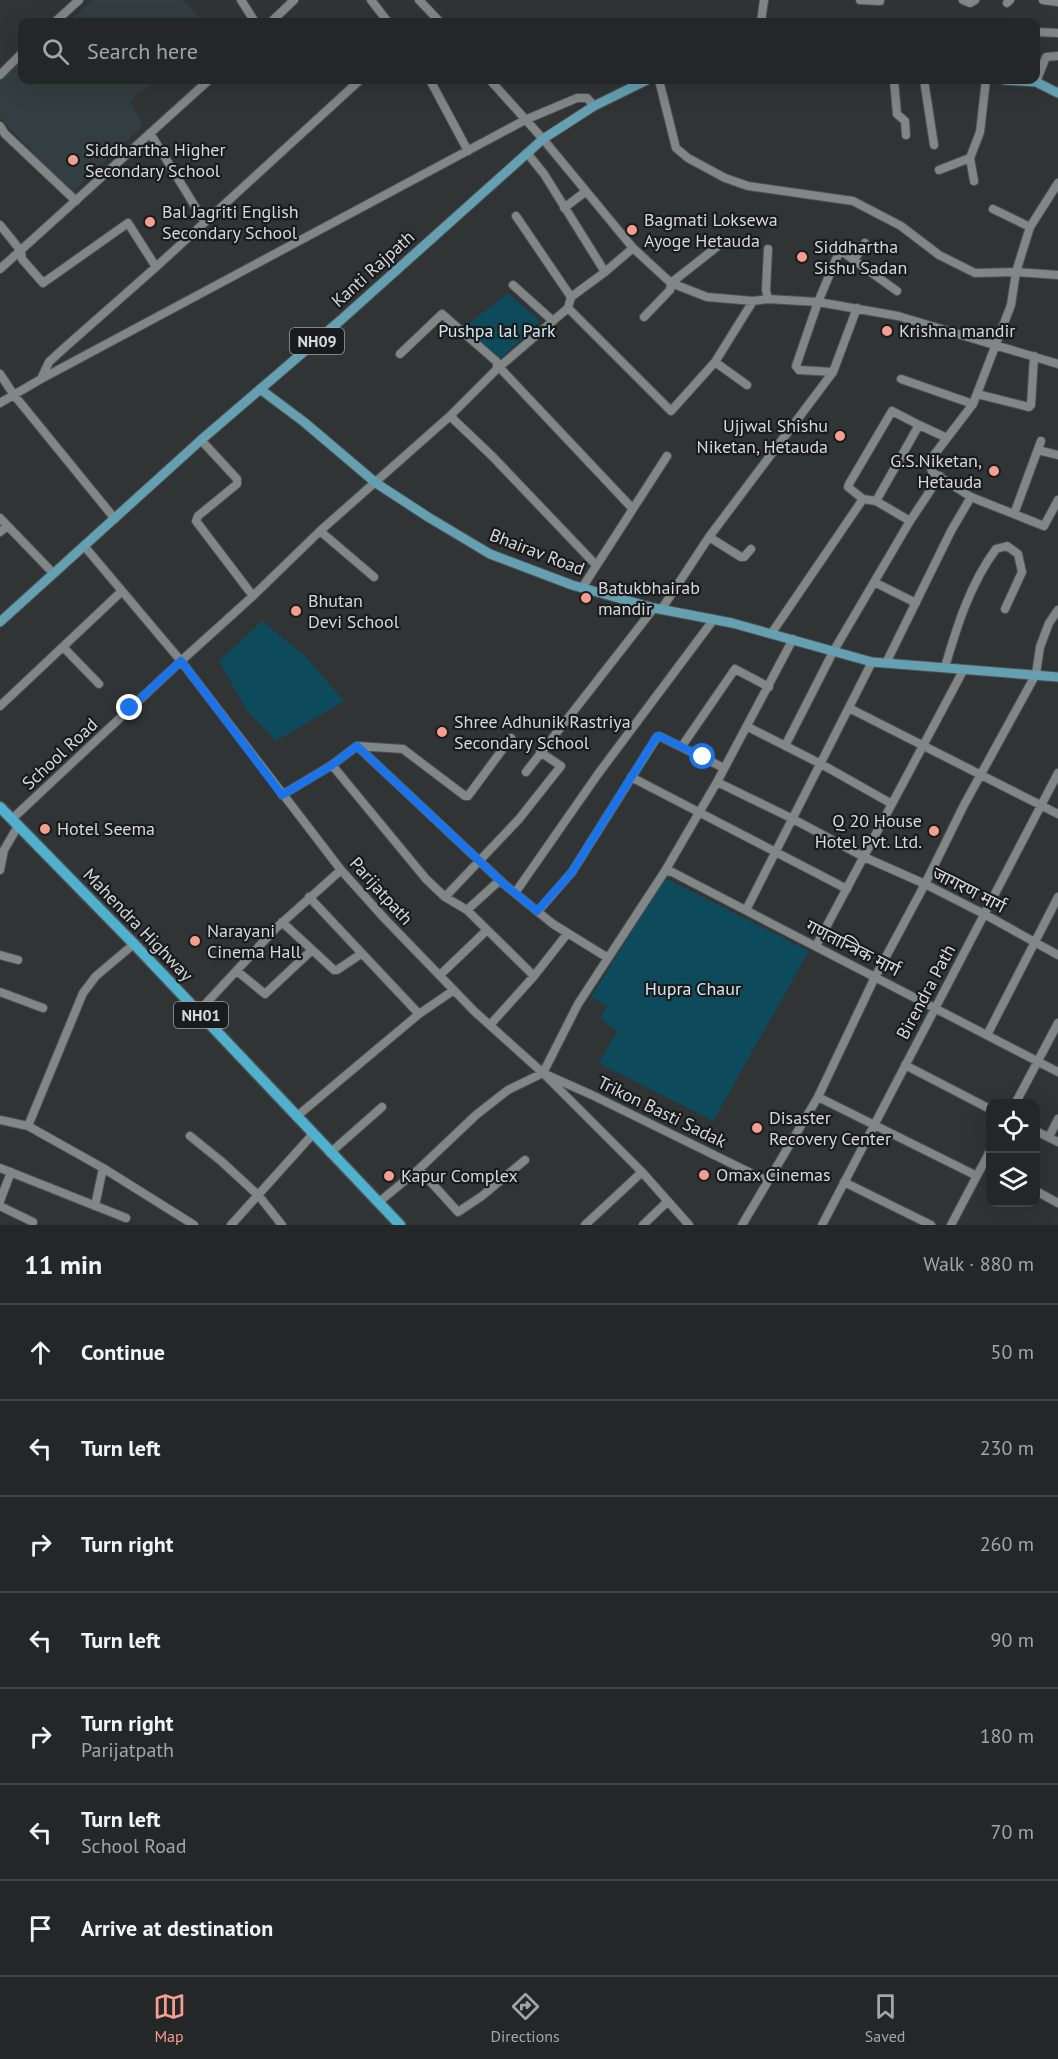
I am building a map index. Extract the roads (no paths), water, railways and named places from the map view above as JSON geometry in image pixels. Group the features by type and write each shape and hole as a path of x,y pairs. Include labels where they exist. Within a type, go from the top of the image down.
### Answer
{"highway":[{"name":"Mahendra Highway","path":"0,807 14,826 134,944 399,1225"}],"main road":[{"name":"Kanti Rajpath","path":"0,622 201,440 543,139 594,106 639,84"},
{"path":"1039,84 1058,93"},
{"name":"Bhairav Road","path":"260,389 304,422 376,483 490,554 582,588 657,609 714,619 793,639 872,662 1058,676"}],"street":[{"path":"59,18 79,0"},
{"path":"241,0 252,18"},
{"path":"275,18 294,0"},
{"path":"371,0 385,18"},
{"path":"419,0 434,18"},
{"path":"762,18 764,0"},
{"path":"860,0 880,1"},
{"path":"963,0 970,3 975,0"},
{"path":"1043,0 1058,2"},
{"path":"1040,32 1058,33"},
{"path":"1040,71 1046,57 1058,56"},
{"path":"0,75 18,57"},
{"path":"0,269 205,84"},
{"path":"42,379 49,362 356,84"},
{"path":"432,84 468,151"},
{"path":"494,84 543,139 633,248 671,283 707,297 753,301 768,299 818,302 898,316 1058,364"},
{"path":"660,84 676,148 688,158 725,178 748,186 853,201 901,226 939,255 975,273 1016,272 1058,275"},
{"path":"894,84 897,114 905,121 906,135"},
{"path":"925,84 934,145"},
{"path":"975,181 970,158 980,132 986,84"},
{"path":"0,403 525,120 577,98 587,98 594,106"},
{"path":"0,126 5,134 76,201"},
{"path":"150,133 204,221"},
{"path":"527,153 544,174 605,272"},
{"path":"939,170 970,158"},
{"path":"1058,183 1030,228 1016,272 1011,305 973,404 934,455 930,465 932,472 971,497 1044,526 1058,500"},
{"path":"564,208 585,192"},
{"path":"993,209 1030,228"},
{"path":"516,216 571,297"},
{"path":"0,225 21,251 22,259 43,283 128,223 156,267"},
{"path":"854,260 866,243"},
{"path":"644,317 670,290 671,283 718,246"},
{"path":"633,248 571,297 568,308 671,411 715,362 753,301"},
{"path":"768,249 766,290 768,299"},
{"path":"834,372 799,370 796,366 818,302 840,250 897,291"},
{"path":"513,285 553,321"},
{"name":"School Road","path":"14,826 181,661 320,531 568,308"},
{"path":"526,772 657,609 834,372 857,308"},
{"path":"399,354 442,314 497,362 499,368 632,508"},
{"path":"977,394 1029,407 1034,357"},
{"path":"715,362 747,385"},
{"path":"0,374 14,395 115,519"},
{"path":"902,379 973,404"},
{"path":"910,521 876,501 863,499 848,487 849,484 892,411 947,438"},
{"path":"450,416 492,456 596,565"},
{"path":"876,501 919,425"},
{"path":"201,440 237,479 237,484 198,516 196,521 253,596"},
{"path":"1014,514 1041,441"},
{"path":"1038,450 1058,455"},
{"path":"582,588 667,456"},
{"path":"785,746 833,652 939,476"},
{"path":"886,663 951,531 971,497"},
{"path":"771,634 863,499"},
{"path":"0,518 53,573"},
{"path":"0,532 7,526"},
{"path":"320,531 374,577"},
{"path":"709,537 741,557 744,557 751,549"},
{"name":"Parijatpath","path":"85,546 181,661 341,870 454,990 543,1073 642,1172 689,1225"},
{"path":"945,667 959,620 976,582 996,549 1007,546 1018,554 1022,572 1005,609"},
{"path":"874,582 916,603"},
{"path":"0,706 122,591"},
{"path":"742,1225 818,1097 875,977 1036,674 1040,647 1049,623 1058,610"},
{"path":"514,893 549,847 598,774 714,619"},
{"path":"379,1202 419,1169 476,1115 508,1090 543,1073 578,1004 666,871 748,727 793,639"},
{"path":"64,648 99,684"},
{"path":"746,910 872,662"},
{"path":"682,746 735,669 769,687"},
{"path":"816,946 964,669"},
{"path":"849,708 1058,814"},
{"path":"748,727 892,804"},
{"path":"537,911 572,872 657,736 724,768"},
{"path":"282,795 332,765 357,746 403,749 468,796 512,738"},
{"path":"357,746 514,893 567,934 608,958"},
{"path":"445,897 519,819 561,766 540,752"},
{"path":"332,765 426,879 445,897 467,910 534,976"},
{"name":"Birendra Path","path":"822,1225 1058,773"},
{"path":"631,777 847,889"},
{"name":"जागरण मार्ग","path":"717,782 864,857 984,914 1058,956"},
{"path":"0,839 14,826"},
{"path":"0,870 4,850 14,826"},
{"path":"198,1012 282,922 341,870"},
{"name":"गणतान्त्रिक मार्ग","path":"666,871 672,872 1058,1072"},
{"path":"467,910 500,880"},
{"path":"309,897 420,1014"},
{"path":"987,1035 1058,897"},
{"path":"282,922 337,970 361,954"},
{"path":"440,975 487,930"},
{"path":"490,1025 534,976 567,934"},
{"path":"28,1126 83,993 96,976 134,944"},
{"path":"237,970 264,994 312,950"},
{"path":"0,955 18,960"},
{"path":"296,1117 420,1014 454,990"},
{"path":"0,992 43,1008"},
{"path":"1019,1099 1058,1023"},
{"path":"905,1065 986,1107"},
{"name":"Trikon Basti Sadak","path":"543,1073 767,1181"},
{"path":"818,1097 978,1176"},
{"path":"330,1153 382,1107"},
{"path":"1049,1137 1058,1119"},
{"path":"0,1120 28,1126 103,1168 194,1225"},
{"path":"1040,1133 1058,1142"},
{"path":"231,1225 312,1135"},
{"path":"190,1136 259,1196 282,1225"},
{"path":"419,1169 458,1212 482,1196 525,1160"},
{"path":"0,1168 126,1218"},
{"path":"95,1206 103,1168"},
{"path":"951,1225 978,1176 986,1168"},
{"path":"0,1201 11,1172"},
{"path":"585,1225 642,1172"},
{"path":"844,1182 931,1225"},
{"path":"1040,1194 1058,1203"},
{"path":"643,1225 667,1202"},
{"path":"0,1206 33,1222"}],"place":[{"name":"Siddhartha Higher Secondary School","path":"73,160"},
{"name":"Bal Jagriti English Secondary School","path":"150,222"},
{"name":"Bagmati Loksewa Ayoge Hetauda","path":"632,230"},
{"name":"Siddhartha Sishu Sadan","path":"802,257"},
{"name":"Krishna mandir","path":"887,331"},
{"name":"Ujjwal Shishu Niketan, Hetauda","path":"840,436"},
{"name":"G.S.Niketan, Hetauda","path":"994,471"},
{"name":"Batukbhairab mandir","path":"586,598"},
{"name":"Bhutan Devi School","path":"296,611"},
{"name":"Shree Adhunik Rastriya Secondary School","path":"442,732"},
{"name":"Hotel Seema","path":"45,829"},
{"name":"Q 20 House Hotel Pvt. Ltd.","path":"934,831"},
{"name":"Narayani Cinema Hall","path":"195,941"},
{"name":"Disaster Recovery Center","path":"757,1128"},
{"name":"Omax Cinemas","path":"704,1175"},
{"name":"Kapur Complex","path":"389,1176"}],"park label":[{"name":"Pushpa lal Park","path":"497,331"},
{"name":"Hupra Chaur","path":"693,989"}]}
